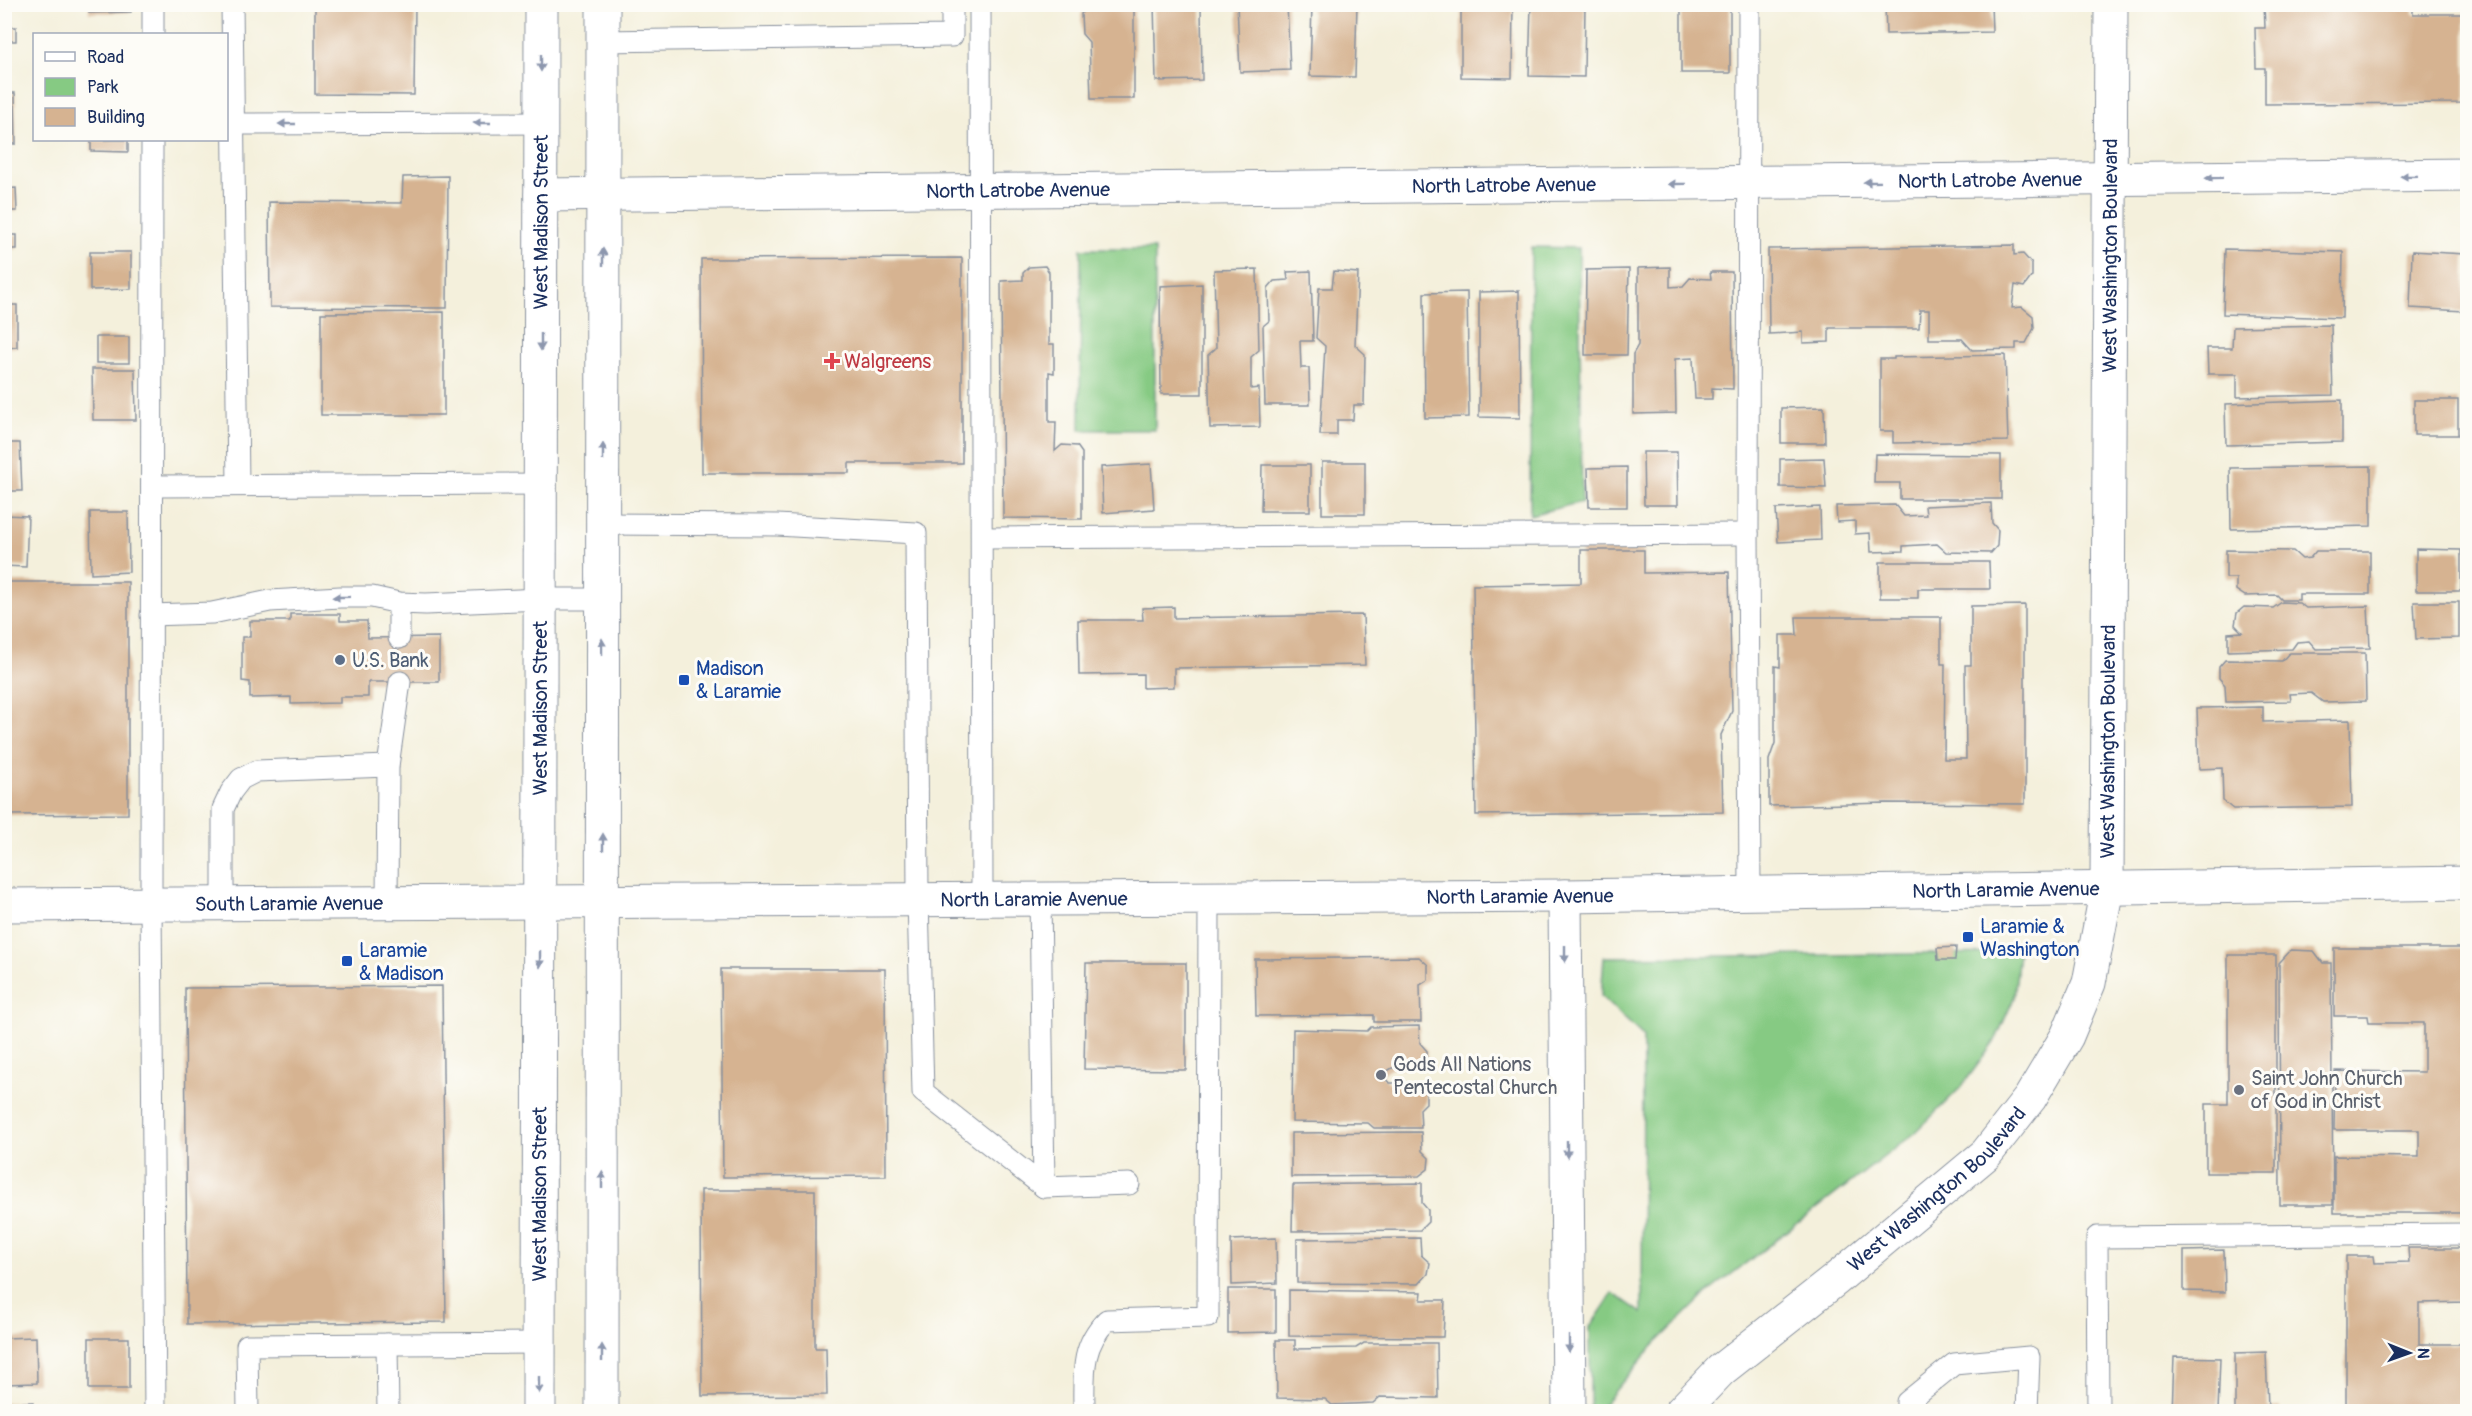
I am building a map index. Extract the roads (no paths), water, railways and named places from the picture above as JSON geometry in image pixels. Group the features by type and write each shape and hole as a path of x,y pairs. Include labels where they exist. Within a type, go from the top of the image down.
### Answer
{"street":[{"name":"West Madison Street","path":"539,1412 541,4"},
{"path":"602,1412 587,900 603,599 603,4"},
{"name":"West Washington Boulevard","path":"1681,1412 1721,1370 1844,1273 1986,1154 2030,1098 2067,1036 2089,983 2107,888 2111,4"},
{"name":"North Latrobe Avenue","path":"541,195 2468,175"},
{"name":"North Laramie Avenue","path":"587,900 1565,896 2468,883"},
{"path":"1565,896 1569,1412"},
{"name":"South Laramie Avenue","path":"4,905 587,900"}],"lane":[{"path":"153,4 153,33"},
{"path":"232,4 238,485"},
{"path":"603,41 952,36 952,4"},
{"path":"980,4 982,898"},
{"path":"1749,4 1750,893"},
{"path":"233,124 541,123"},
{"path":"152,141 151,904 154,1412"},
{"path":"152,486 541,484"},
{"path":"603,524 777,525 916,533 918,899 923,1092 1044,1187 1129,1184"},
{"path":"982,538 1748,534"},
{"path":"151,615 212,613 270,601 340,597 372,597 399,603 426,604 603,599"},
{"path":"399,603 399,638"},
{"path":"387,902 388,766 400,682"},
{"path":"222,903 223,809 231,792 241,779 257,771 388,766"},
{"path":"1084,1412 1084,1360 1095,1332 1107,1320 1208,1317 1209,897"},
{"path":"1040,898 1044,1187"},
{"path":"2098,1412 2097,1237 2468,1234"},
{"path":"248,1412 247,1345 540,1343"},
{"path":"387,1344 388,1412"},
{"path":"1907,1412 1907,1402 1954,1364 2029,1357 2027,1412"}],"place":[{"name":"Walgreens","path":"832,361"},
{"name":"U.S. Bank","path":"340,660"},
{"name":"Madison & Laramie","path":"684,680"},
{"name":"Laramie & Washington","path":"1968,937"},
{"name":"Laramie & Madison","path":"347,961"},
{"name":"Gods All Nations Pentecostal Church","path":"1381,1075"},
{"name":"Saint John Church of God in Christ","path":"2239,1090"}]}
